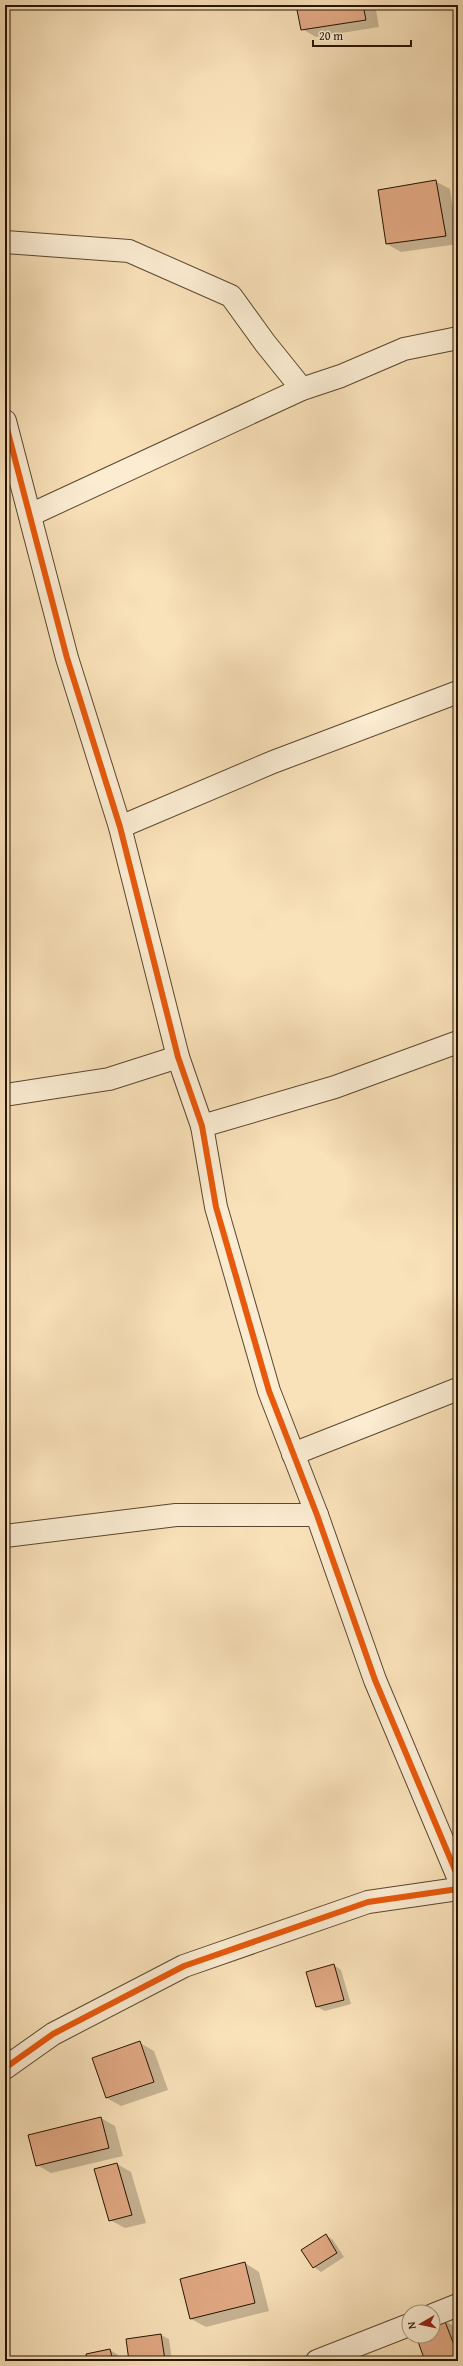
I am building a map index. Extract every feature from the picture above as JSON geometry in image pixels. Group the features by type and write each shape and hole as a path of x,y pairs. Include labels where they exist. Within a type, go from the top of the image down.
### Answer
{"street":[{"path":"5,242 129,251 231,296 265,343 302,389"},
{"path":"30,515 302,389 340,376 404,348 458,338"},
{"path":"5,421 67,658 120,827 178,1057 202,1126 216,1207 269,1391 317,1515 375,1680 458,1877"},
{"path":"120,827 273,762 458,692"},
{"path":"202,1126 335,1088 458,1042"},
{"path":"5,1095 109,1079 178,1057"},
{"path":"293,1454 458,1389"},
{"path":"5,1536 176,1515 317,1515"},
{"path":"5,2068 53,2034 184,1966 368,1902 458,1889"},
{"path":"441,2312 458,2305"},
{"path":"317,2361 401,2328"}],"building":[{"path":"296,5 363,5 366,20 301,30"},
{"path":"436,180 446,236 386,244 378,190"},
{"path":"334,1964 344,2000 316,2007 306,1972"},
{"path":"140,2041 154,2082 106,2098 92,2058"},
{"path":"101,2117 109,2148 36,2166 28,2135"},
{"path":"117,2163 132,2215 109,2221 94,2169"},
{"path":"326,2234 337,2253 313,2268 301,2250"},
{"path":"245,2262 255,2303 190,2319 180,2279"},
{"path":"444,2319 458,2355 458,2361 425,2361 419,2344 441,2344 441,2320"},
{"path":"161,2334 165,2360 129,2361 126,2339"},
{"path":"110,2349 113,2361 87,2361 86,2354"}],"cycle path":[{"path":"5,421 67,658 120,827 178,1057 202,1126 216,1207 269,1391 317,1515 375,1680 458,1877"},
{"path":"5,2068 53,2034 184,1966 368,1902 458,1889"}]}
